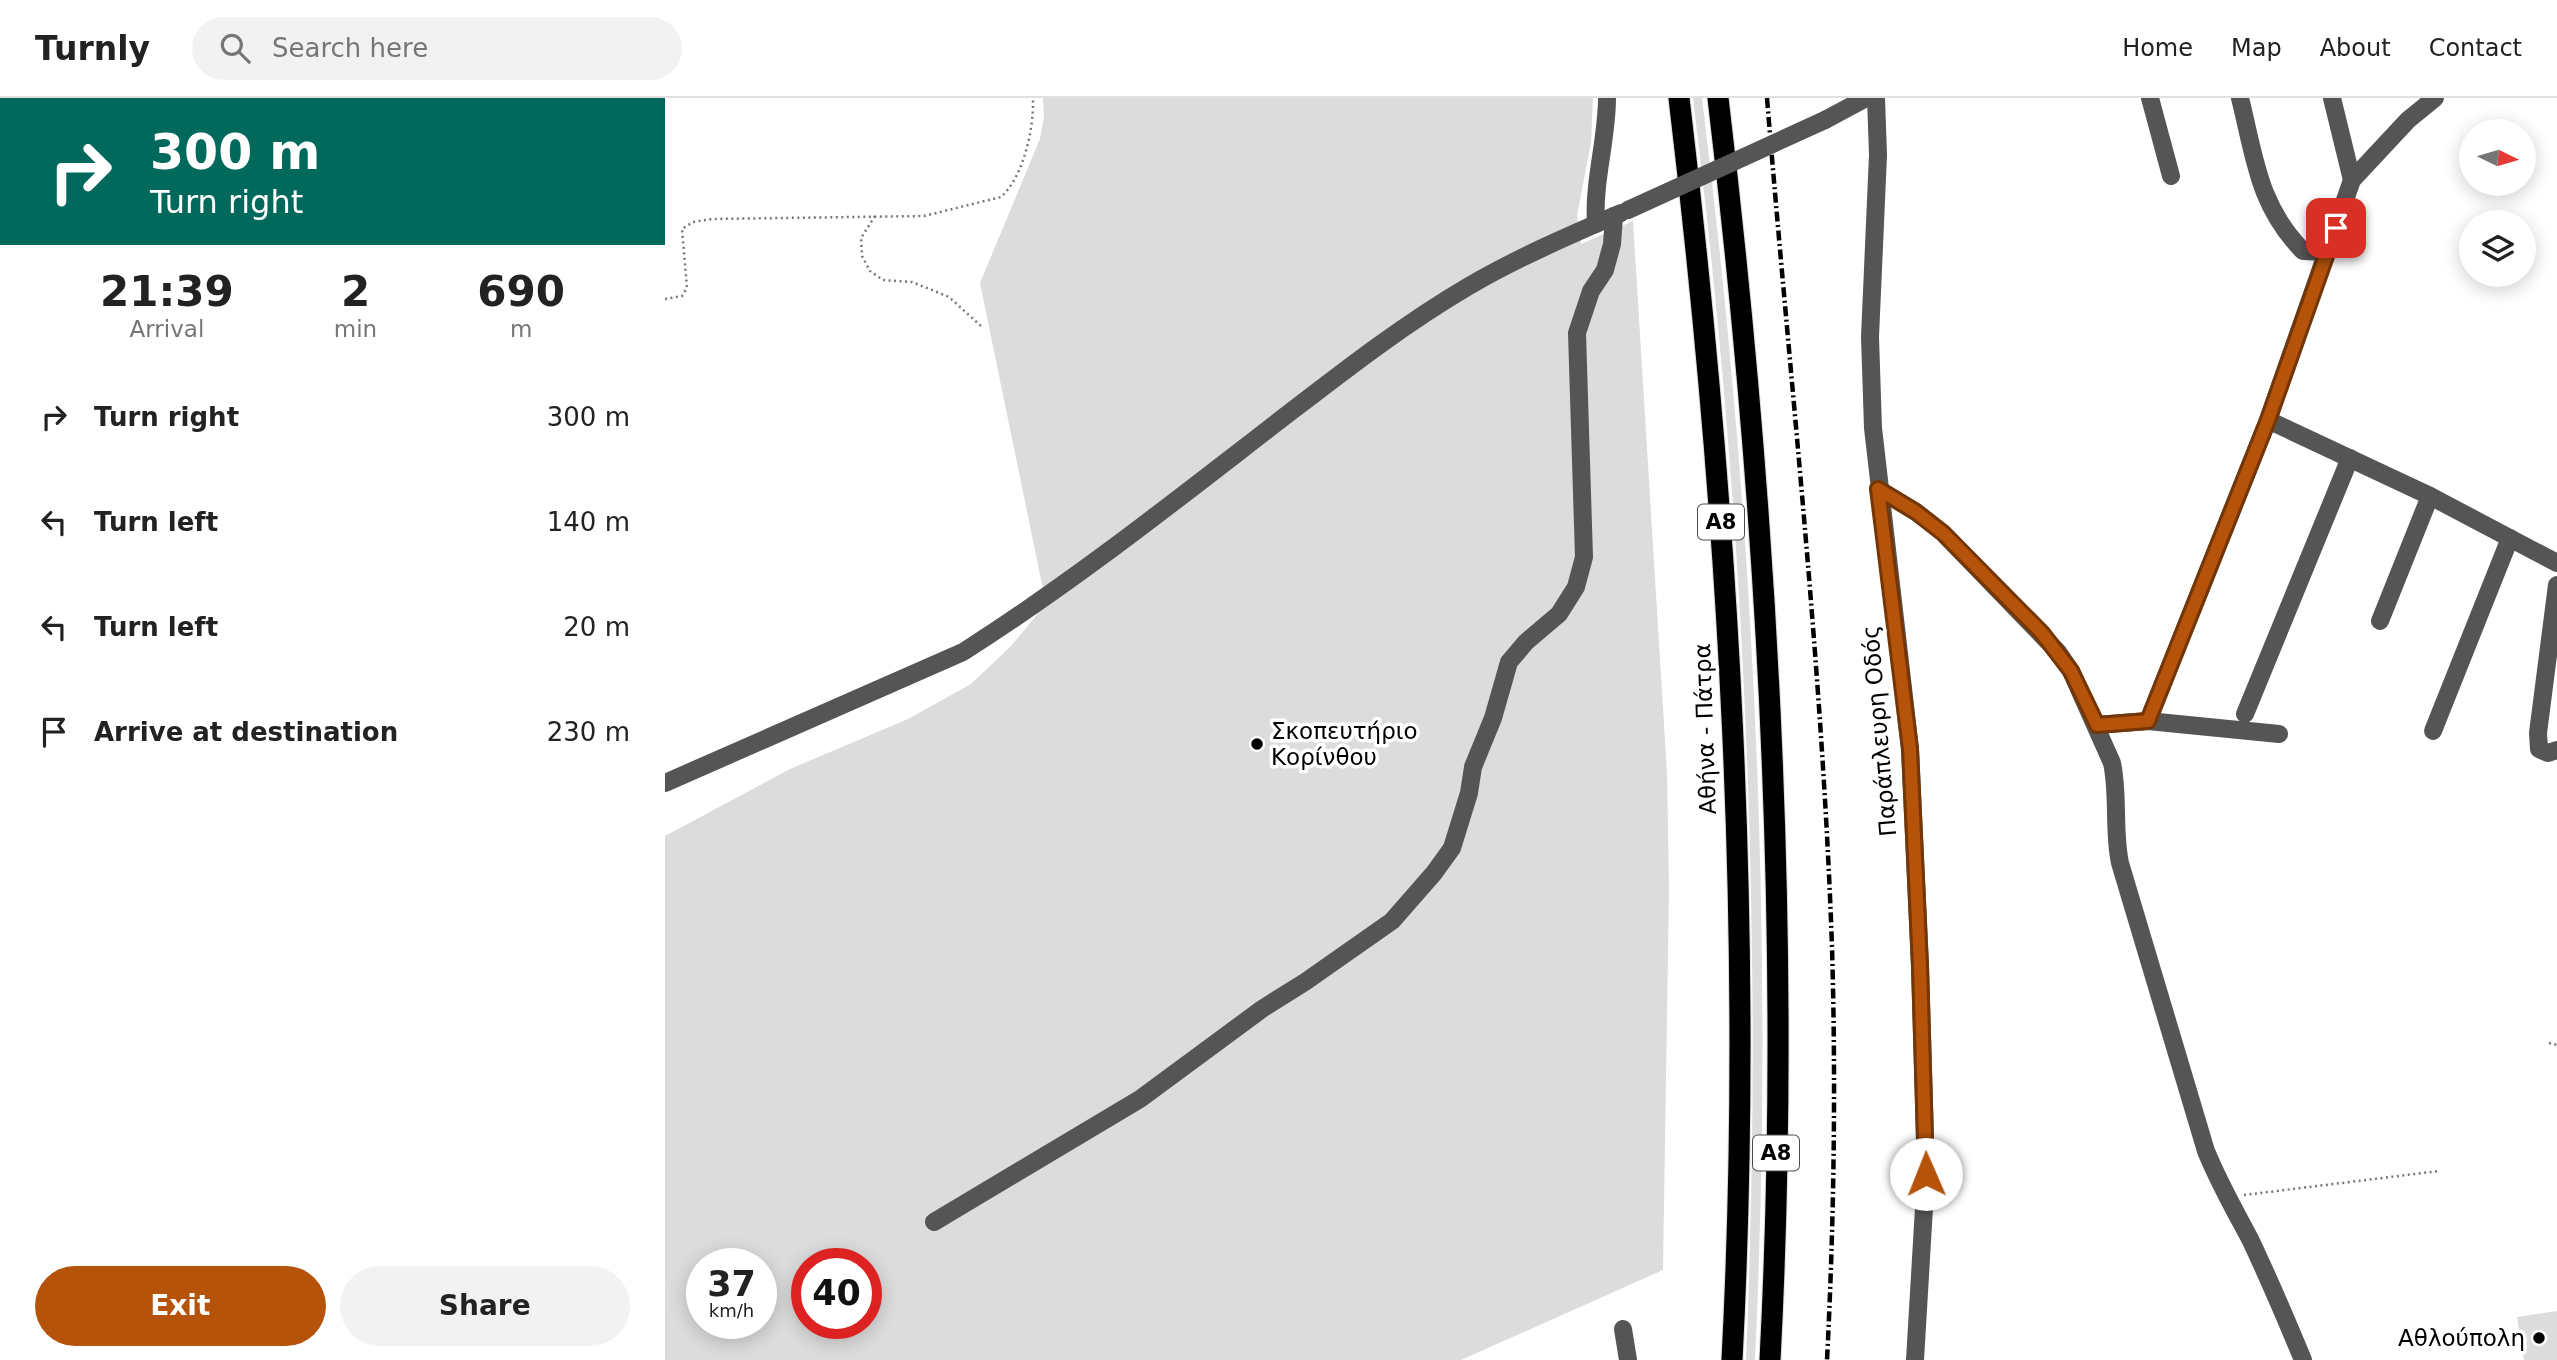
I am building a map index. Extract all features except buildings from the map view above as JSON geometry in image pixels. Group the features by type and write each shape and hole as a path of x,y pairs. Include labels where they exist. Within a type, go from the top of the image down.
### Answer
{"highway":[{"name":"Αθήνα - Πάτρα","path":"1679,98 1712,402 1733,739 1739,1042 1732,1360"},
{"name":"Α8","path":"1718,98 1752,410 1770,698 1777,1031 1770,1360"}],"street":[{"path":"1596,224 1595,208 1604,146 1607,98"},
{"path":"665,783 964,652 1008,624 1341,373 1424,314 1470,286 1596,224 1825,120 1866,98"},
{"name":"Παράπλευρη Οδός","path":"1876,98 1878,155 1870,337 1873,428 1910,749 1920,966 1926,1174 1915,1360"},
{"path":"2150,98 2171,176"},
{"path":"2240,98 2264,195 2283,230 2303,251 2327,252"},
{"path":"2332,98 2352,180"},
{"path":"2148,721 2268,420 2352,180 2408,120 2435,98"},
{"path":"934,1222 1140,1099 1262,1009 1350,952 1392,921 1452,848 1469,793 1473,767 1493,718 1509,662 1559,614 1576,587 1584,557 1577,333 1591,291 1605,270 1621,213"},
{"path":"2268,420 2430,496 2557,563"},
{"path":"2245,714 2350,458"},
{"path":"1878,489 1916,512 1943,533 2042,633 2071,671 2097,725 2115,777 2114,820 2120,863 2195,1118 2220,1188 2241,1222 2269,1278 2303,1360"},
{"path":"2380,621 2430,496"},
{"path":"2433,731 2510,538"},
{"path":"2557,585 2538,733 2539,749 2548,753 2557,750"},
{"path":"2097,725 2148,721 2279,734"},
{"path":"1623,1329 1628,1360"}],"path":[{"path":"665,299 682,296 687,288 682,229 693,222 712,219 924,216 1001,197 1008,191 1028,143 1034,120 1033,98"},
{"path":"875,216 861,238 862,256 870,271 883,280 912,282 949,297 981,326"},
{"path":"2550,1043 2557,1045"},
{"path":"2220,1188 2242,1195 2439,1171"}],"shaded area":[{"name":"Σκοπευτήριο Κορίνθου","path":"1043,98 1593,98 1591,142 1577,216 1581,244 1633,221 1667,773 1669,888 1663,1270 1461,1360 665,1360 665,836 790,769 908,719 971,684 1011,646 1046,604 980,283 1040,139 1044,116"},
{"path":"1693,98 1702,98 1720,255 1735,412 1756,728 1762,1044 1761,1202 1755,1360 1746,1360 1753,1044 1746,728 1726,413"},
{"name":"Αθλούπολη","path":"2557,1311 2557,1360 2524,1360 2517,1317"}],"railway":[{"path":"1767,98 1813,628 1827,841 1832,947 1834,1102 1827,1360"}],"place":[{"name":"Σκοπευτήριο Κορίνθου","path":"1257,744"},
{"name":"Αθλούπολη","path":"2539,1338"}],"route":[{"path":"1926,1174 1910,749 1878,489 1916,512 1943,533 2042,633 2071,671 2097,725 2148,721 2268,420 2336,228"}]}
